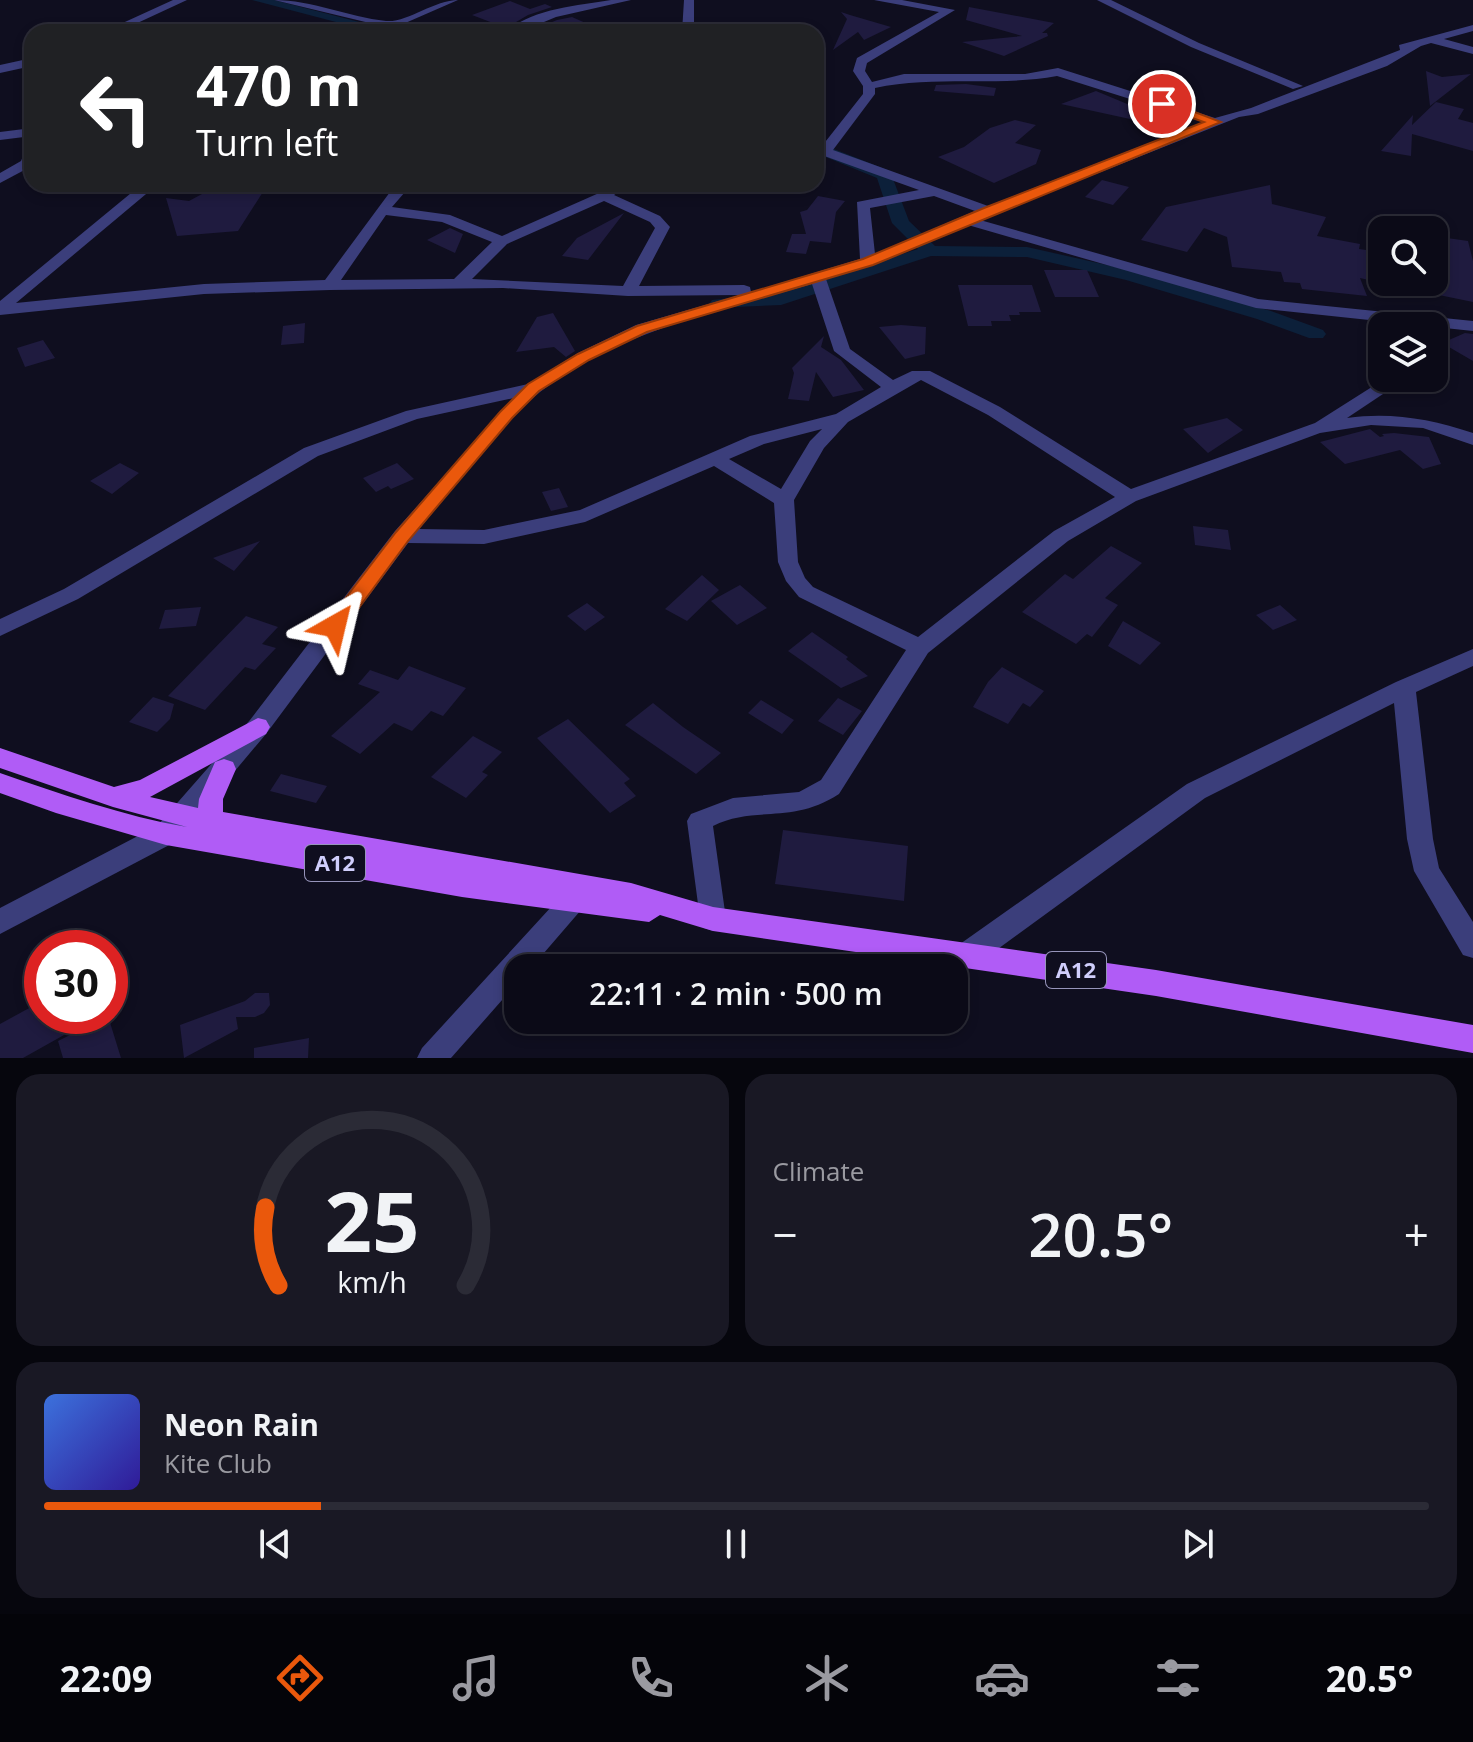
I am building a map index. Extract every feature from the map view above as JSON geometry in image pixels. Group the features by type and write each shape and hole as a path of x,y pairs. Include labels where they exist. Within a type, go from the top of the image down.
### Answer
{"main road":[{"path":"113,797 146,788 258,727"},
{"name":"A12","path":"0,758 113,797 197,818 631,895 713,919 970,953 1473,1039"},
{"path":"197,818 211,799 224,769"},
{"name":"A12","path":"0,783 56,803 166,834 572,902 645,910 677,910"}],"street":[{"path":"127,24 182,0"},
{"path":"279,0 387,24"},
{"path":"393,24 453,0"},
{"path":"527,24 573,9 626,0"},
{"path":"688,24 689,0"},
{"path":"824,145 869,94 869,86 859,71 861,61 950,10 879,0"},
{"path":"1102,0 1195,45 1297,86"},
{"path":"224,769 402,536 506,415 534,388 584,357 642,329 868,262 1215,122 1254,111 1416,46 1473,28"},
{"path":"1433,40 1473,51"},
{"path":"0,69 24,66"},
{"path":"869,86 904,78 1025,78 1058,72 1215,122"},
{"path":"1236,114 1245,107 1297,86 1320,83"},
{"path":"0,136 24,133"},
{"path":"824,151 988,211"},
{"path":"0,179 24,165"},
{"path":"0,309 141,192"},
{"path":"330,285 398,192"},
{"path":"458,284 502,241 610,192"},
{"path":"868,262 862,205 936,192"},
{"path":"604,196 655,219 663,227 628,291"},
{"path":"382,210 445,218 502,241"},
{"path":"966,220 1256,303 1473,326"},
{"path":"818,278 842,351 892,387"},
{"path":"0,309 204,289 330,285 458,284 628,291 768,290"},
{"path":"1360,315 1368,321"},
{"path":"920,647 806,592 796,581 788,562 784,500 817,445 842,418 912,376 930,377 994,411 1129,497"},
{"path":"0,628 71,594 311,452 439,407 534,388"},
{"path":"713,919 700,821 714,812 734,807 801,803 816,799 830,787 920,647 1061,536 1129,497 1317,428 1375,392"},
{"path":"402,536 484,537 585,515 712,457 782,432 842,418"},
{"path":"1317,428 1371,420 1425,423 1473,439"},
{"path":"712,457 784,500"},
{"path":"970,953 1196,791 1473,657"},
{"path":"1404,688 1420,839 1427,871 1473,946"},
{"path":"0,922 197,818"},
{"path":"432,1058 572,902"}],"building":[{"path":"510,1 530,9 545,4 552,7 513,24 496,24 472,15"},
{"path":"969,7 1054,23 1042,33 1048,36 1004,56 962,42 1022,36 966,20"},
{"path":"841,12 891,27 864,40 858,32 833,50 847,19"},
{"path":"572,17 588,24 547,24"},
{"path":"1426,71 1442,77 1471,74 1430,106"},
{"path":"966,84 996,88 994,96 934,91 936,85"},
{"path":"1096,91 1156,116 1153,124 1061,104"},
{"path":"1436,102 1464,109 1458,119 1473,123 1473,151 1412,134 1411,156 1381,151 1413,115 1412,125"},
{"path":"1015,120 1036,125 1015,143 1041,150 1036,164 994,183 938,157 964,147 990,128"},
{"path":"1102,180 1129,187 1113,205 1085,197"},
{"path":"1270,185 1272,204 1326,217 1317,236 1360,244 1359,249 1368,250 1368,280 1360,278 1367,296 1302,289 1300,283 1284,282 1281,272 1232,267 1227,237 1204,228 1187,252 1141,240 1166,207"},
{"path":"206,192 263,192 238,231 177,236 166,198 189,201"},
{"path":"818,196 845,201 836,212 831,243 810,241 806,254 786,252 792,234 806,234 800,212 807,210"},
{"path":"624,213 588,260 562,256 577,238"},
{"path":"450,228 463,234 455,253 427,240"},
{"path":"1448,238 1468,241 1473,261 1473,302 1444,296 1448,296"},
{"path":"1044,270 1087,270 1099,297 1055,297"},
{"path":"958,285 1032,285 1041,312 1019,312 1020,315 1009,315 1011,321 991,321 992,326 968,326"},
{"path":"553,313 575,351 566,357 554,347 516,352 537,317"},
{"path":"305,323 304,343 281,345 283,326"},
{"path":"879,327 926,327 925,354 905,359"},
{"path":"1465,333 1473,334 1473,361 1448,346 1448,340"},
{"path":"824,336 821,347 841,360 864,390 833,397 816,372 809,401 788,399 794,373 792,368"},
{"path":"43,340 55,358 25,367 17,348"},
{"path":"1227,418 1243,430 1208,453 1183,429"},
{"path":"1370,429 1380,437 1394,433 1429,437 1441,464 1423,469 1400,450 1345,464 1320,442"},
{"path":"120,463 139,473 112,494 90,481"},
{"path":"397,463 414,479 376,492 363,478"},
{"path":"559,488 568,507 551,511 542,492"},
{"path":"1193,526 1228,530 1231,550 1195,545"},
{"path":"260,541 234,571 213,558"},
{"path":"1111,546 1142,563 1105,598 1118,605 1092,637 1087,634 1076,644 1022,612 1065,574 1073,579"},
{"path":"702,575 719,590 687,621 665,609"},
{"path":"740,585 767,608 737,625 711,601"},
{"path":"587,603 605,617 585,631 567,616"},
{"path":"1280,605 1297,620 1273,630 1256,615"},
{"path":"201,607 196,626 159,629 165,610"},
{"path":"246,616 278,627 262,644 276,648 255,670 245,667 205,710 168,696"},
{"path":"1123,621 1161,643 1140,665 1108,646"},
{"path":"812,632 848,657 846,659 868,676 841,688 788,651"},
{"path":"409,666 466,688 443,716 431,711 412,731 394,723 360,754 331,736 380,692 358,684 370,670 398,680"},
{"path":"1002,667 1044,691 1030,707 1023,703 1008,724 973,707 988,682"},
{"path":"153,697 174,704 170,719 157,732 129,722"},
{"path":"838,698 862,711 843,735 818,721"},
{"path":"761,700 794,720 782,734 748,713"},
{"path":"653,703 721,753 696,774 625,725"},
{"path":"568,719 630,779 624,783 636,796 610,813 537,738"},
{"path":"473,736 502,752 482,772 488,775 466,798 431,777"},
{"path":"281,774 327,786 316,803 270,791"},
{"path":"783,830 908,846 904,901 775,884"},
{"path":"255,993 269,993 270,1005 264,1013 255,1017 236,1017 238,1029 184,1058 180,1025 245,1001"},
{"path":"24,1011 24,1034 64,1035 23,1058 0,1058 0,1024"},
{"path":"72,1034 114,1034 121,1058 63,1058 58,1041"},
{"path":"309,1038 308,1058 254,1058 254,1048"}],"waterway":[{"path":"258,0 358,24"},
{"path":"824,150 884,175 901,223 930,251"},
{"path":"719,304 781,299 930,251"},
{"path":"930,251 1027,252 1131,276 1264,315 1316,334"}],"route":[{"path":"335,626 402,536 506,415 534,388 584,357 642,329 868,262 1215,122 1162,104"}]}
